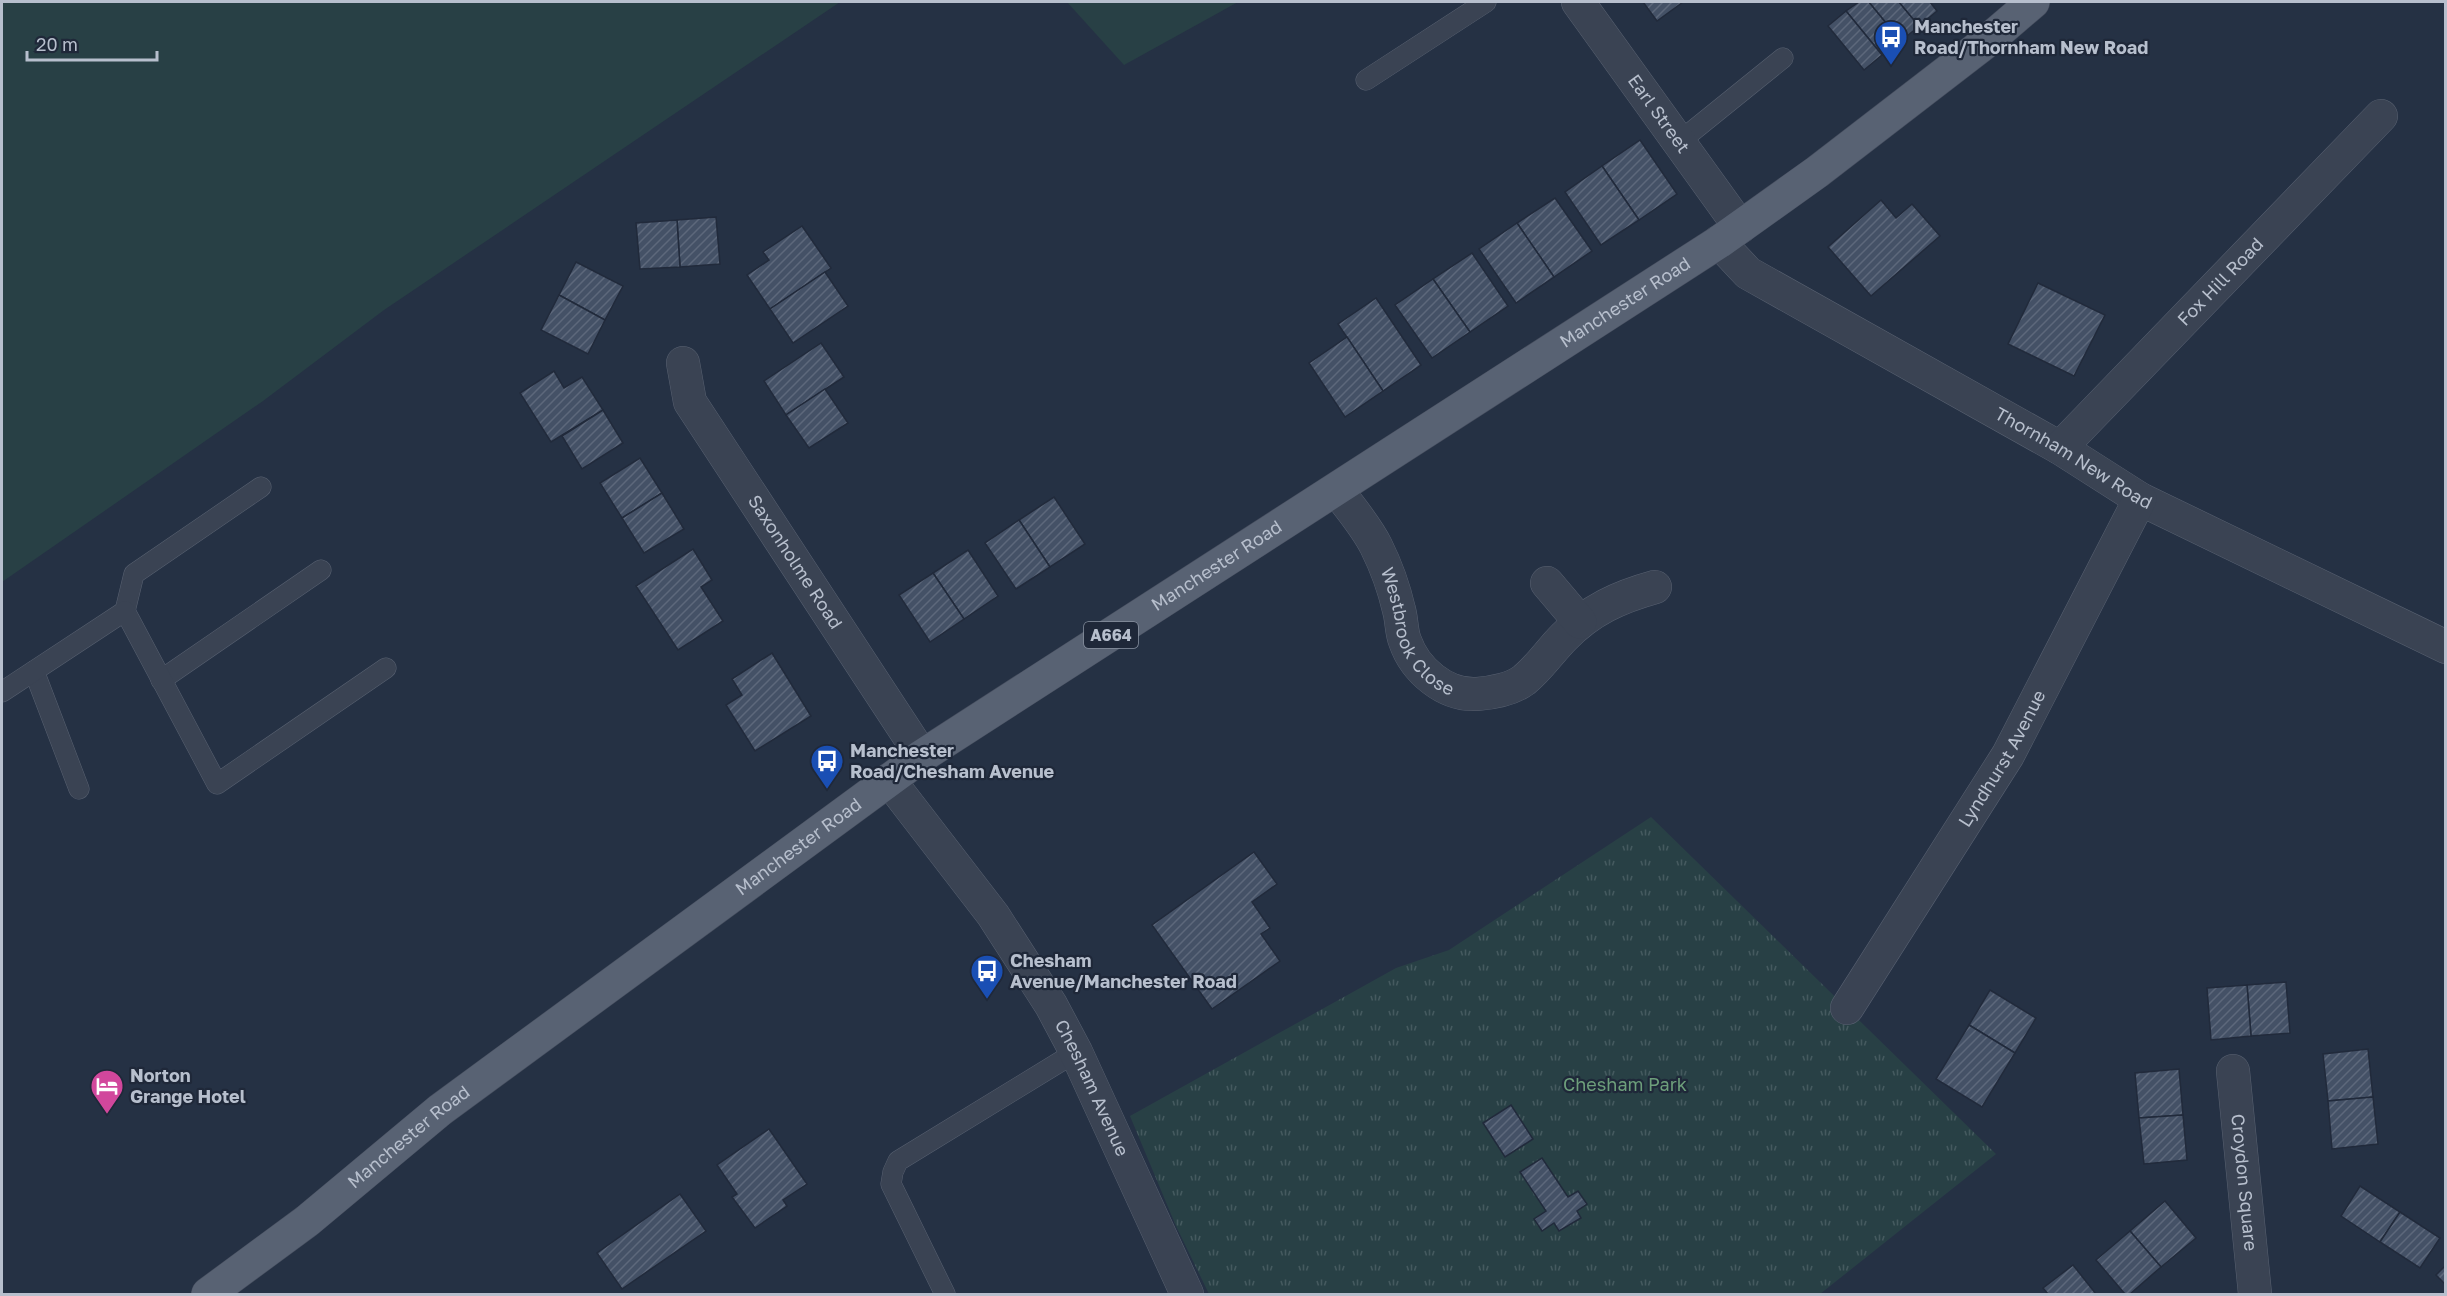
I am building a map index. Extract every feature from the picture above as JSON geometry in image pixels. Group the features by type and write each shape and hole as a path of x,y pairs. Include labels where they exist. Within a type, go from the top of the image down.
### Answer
{"main road":[{"name":"Manchester Road","path":"208,1294 307,1221 440,1110 922,756 1337,490 1729,234 1817,172 1991,38 2032,2"}],"street":[{"name":"Earl Street","path":"1578,2 1679,142 1729,234"},
{"name":"Fox Hill Road","path":"2060,448 2381,116"},
{"name":"Thornham New Road","path":"1729,234 1748,273 2060,448 2140,499 2445,647"},
{"name":"Saxonholme Road","path":"683,363 690,402 922,756"},
{"name":"Westbrook Close","path":"1337,490 1376,544 1394,591 1404,641 1420,668 1437,683 1465,695 1491,693 1521,682 1543,663 1580,622 1609,603 1655,587"},
{"name":"Lyndhurst Avenue","path":"1847,1008 2008,755 2140,499"},
{"path":"1547,583 1580,622"},
{"name":"Chesham Avenue","path":"889,780 993,915 1051,1005 1076,1052 1187,1294"},
{"name":"Croydon Square","path":"2233,1071 2254,1294"}],"lane":[{"path":"1366,80 1486,2"},
{"path":"1679,142 1783,58"},
{"path":"261,487 134,574 125,612 217,784 386,668"},
{"path":"161,680 321,570"},
{"path":"2,692 125,612"},
{"path":"34,671 79,789"},
{"path":"945,1294 891,1184 898,1161 1076,1052"}],"green space":[{"path":"2,2 840,2 384,310 263,401 2,582"},
{"path":"1067,2 1238,2 1124,65"},
{"name":"Chesham Park","path":"1651,817 1996,1154 1820,1294 1209,1294 1176,1226 1130,1116 1396,968 1449,950"}],"building":[{"path":"1643,2 1683,2 1657,21"},
{"path":"1859,2 1869,2 1901,41 1882,55 1846,11"},
{"path":"1869,2 1899,2 1919,26 1901,41"},
{"path":"1899,2 1930,2 1937,11 1919,26"},
{"path":"1846,11 1882,55 1864,70 1828,26"},
{"path":"1640,140 1677,194 1639,220 1602,166"},
{"path":"1602,166 1639,220 1601,245 1565,192"},
{"path":"1555,198 1592,251 1554,277 1517,223"},
{"path":"1881,200 1896,218 1912,204 1940,236 1871,296 1828,247"},
{"path":"716,217 720,264 680,267 677,220"},
{"path":"677,220 680,267 640,269 636,223"},
{"path":"1517,223 1554,277 1516,303 1479,249"},
{"path":"802,226 831,268 770,309 747,275 769,260 763,252"},
{"path":"1472,253 1508,306 1470,332 1433,279"},
{"path":"576,262 623,286 605,320 559,295"},
{"path":"825,272 848,306 793,343 770,309"},
{"path":"1433,279 1470,332 1432,358 1395,305"},
{"path":"2038,283 2105,315 2074,376 2008,344"},
{"path":"559,295 605,320 588,354 541,330"},
{"path":"1376,298 1421,365 1383,391 1338,324"},
{"path":"1347,337 1383,391 1345,417 1309,363"},
{"path":"821,343 844,377 786,415 764,381"},
{"path":"554,371 564,388 582,377 603,410 551,442 520,393"},
{"path":"825,389 848,423 809,448 786,415"},
{"path":"603,410 623,443 582,469 562,436"},
{"path":"640,458 662,493 622,518 600,483"},
{"path":"662,493 684,529 644,553 622,518"},
{"path":"1054,497 1085,544 1050,567 1019,520"},
{"path":"1019,520 1050,567 1016,589 985,543"},
{"path":"693,549 712,580 701,587 723,621 678,650 636,586"},
{"path":"968,550 998,596 964,619 933,573"},
{"path":"933,573 964,619 930,642 899,595"},
{"path":"772,653 811,716 755,751 726,705 742,695 732,679"},
{"path":"1254,852 1277,884 1252,902 1270,928 1261,934 1280,961 1212,1009 1152,925"},
{"path":"2286,982 2290,1033 2251,1036 2247,985"},
{"path":"2247,985 2251,1036 2211,1040 2207,988"},
{"path":"1990,990 2036,1018 2015,1053 1969,1025"},
{"path":"1969,1025 2015,1053 1982,1107 1936,1079"},
{"path":"2368,1049 2373,1097 2328,1101 2323,1054"},
{"path":"2179,1069 2183,1115 2139,1118 2135,1073"},
{"path":"2373,1097 2378,1144 2332,1149 2328,1101"},
{"path":"1511,1105 1533,1139 1505,1157 1483,1123"},
{"path":"2183,1115 2187,1160 2144,1164 2139,1118"},
{"path":"769,1129 807,1184 783,1200 787,1206 755,1228 732,1197 737,1194 717,1165"},
{"path":"1542,1158 1568,1197 1578,1191 1587,1204 1577,1211 1581,1218 1559,1231 1554,1223 1542,1231 1534,1219 1546,1211 1520,1172"},
{"path":"2360,1186 2400,1212 2380,1242 2341,1216"},
{"path":"680,1194 706,1231 622,1289 597,1253"},
{"path":"2165,1201 2196,1238 2161,1267 2130,1231"},
{"path":"2400,1212 2440,1238 2420,1268 2380,1242"},
{"path":"2130,1231 2161,1267 2130,1294 2125,1294 2096,1260"},
{"path":"2073,1265 2096,1294 2048,1294 2043,1288"},
{"path":"2446,1265 2446,1285 2436,1275"}],"place":[{"name":"Manchester Road/Thornham New Road","path":"1891,66"},
{"name":"Manchester Road/Chesham Avenue","path":"827,790"},
{"name":"Chesham Avenue/Manchester Road","path":"987,1000"},
{"name":"Norton Grange Hotel","path":"107,1115"}]}
